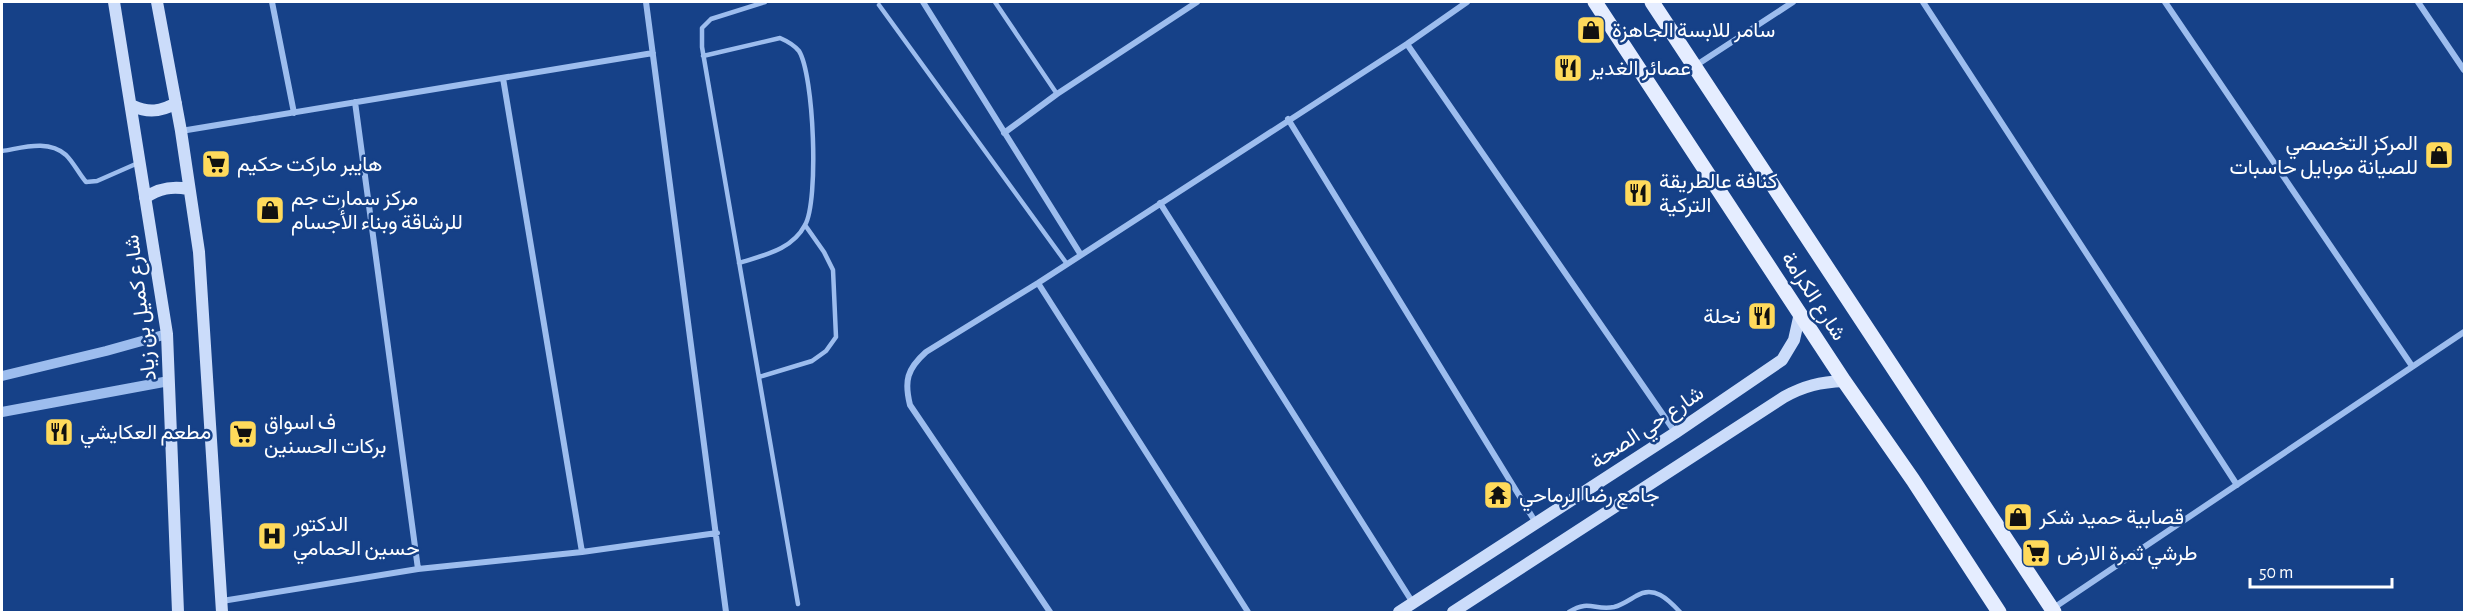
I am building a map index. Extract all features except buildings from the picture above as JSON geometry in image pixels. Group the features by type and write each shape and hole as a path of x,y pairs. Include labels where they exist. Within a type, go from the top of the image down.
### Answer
{"main road":[{"name":"شارع كميل بن زياد","path":"114,2 167,334 177,612"},
{"path":"157,2 200,252 222,607"},
{"name":"شارع الكرامة","path":"1595,2 1999,612"},
{"name":"شارع الكرامة","path":"1652,2 2053,611"},
{"path":"132,106 141,110 159,111 176,103"},
{"path":"145,198 161,189 179,187 189,189"},
{"name":"شارع حي الصحة","path":"1399,612 1676,433 1782,360 1794,340 1800,313"},
{"path":"1453,612 1784,397 1802,387 1818,382 1844,381"}],"street":[{"path":"272,2 294,113"},
{"path":"646,2 726,612"},
{"path":"923,2 1080,255"},
{"path":"1004,134 1057,94 1197,2"},
{"path":"1050,612 910,405 906,390 908,375 914,362 926,352 1038,283 1407,44 1467,2"},
{"path":"1694,67 1793,2"},
{"path":"1923,2 2237,485"},
{"path":"2165,2 2412,366"},
{"path":"2418,2 2464,70"},
{"path":"1407,44 1676,433"},
{"path":"181,131 653,52"},
{"path":"503,78 582,552"},
{"path":"355,102 418,569"},
{"path":"1288,119 1536,524"},
{"path":"1161,203 1413,603"},
{"path":"1038,283 1248,612"},
{"path":"2053,611 2464,332"},
{"path":"2,376 167,334"},
{"path":"2,412 169,381"},
{"path":"222,607 418,569 582,552 717,533"}],"lane":[{"path":"765,2 711,19 702,27 703,56 798,604"},
{"path":"995,2 1057,94"},
{"path":"879,5 1067,264"},
{"path":"703,56 780,38 790,42 798,51 812,111 811,209 805,225 790,243 776,252 739,263"},
{"path":"2,151 38,145 54,148 66,156 87,182 97,181 141,162"},
{"path":"759,377 812,361 826,351 836,337 833,270 824,252 805,225"},
{"path":"1569,612 1587,604 1605,608 1618,606 1642,592 1665,597 1680,612"}],"place":[{"name":"سامر للابسة الجاهزة","path":"1591,30"},
{"name":"عصائر الغدير","path":"1568,68"},
{"name":"المركز التخصصي للصيانة موبايل حاسبات","path":"2439,155"},
{"name":"هایبر مارکت حکیم","path":"216,164"},
{"name":"كنافة عالطريقة التركية","path":"1638,193"},
{"name":"مركز سمارت جم للرشاقة وبناء الأجسام","path":"270,210"},
{"name":"نحلة","path":"1762,316"},
{"name":"مطعم العكايشي","path":"59,432"},
{"name":"ف اسواق بركات الحسنين","path":"243,434"},
{"name":"جامع رضا الرماحي","path":"1498,495"},
{"name":"قصابية حميد شكر","path":"2018,517"},
{"name":"الدكتور حسين الحمامي","path":"272,536"},
{"name":"طرشي ثمرة الارض","path":"2036,553"}]}
